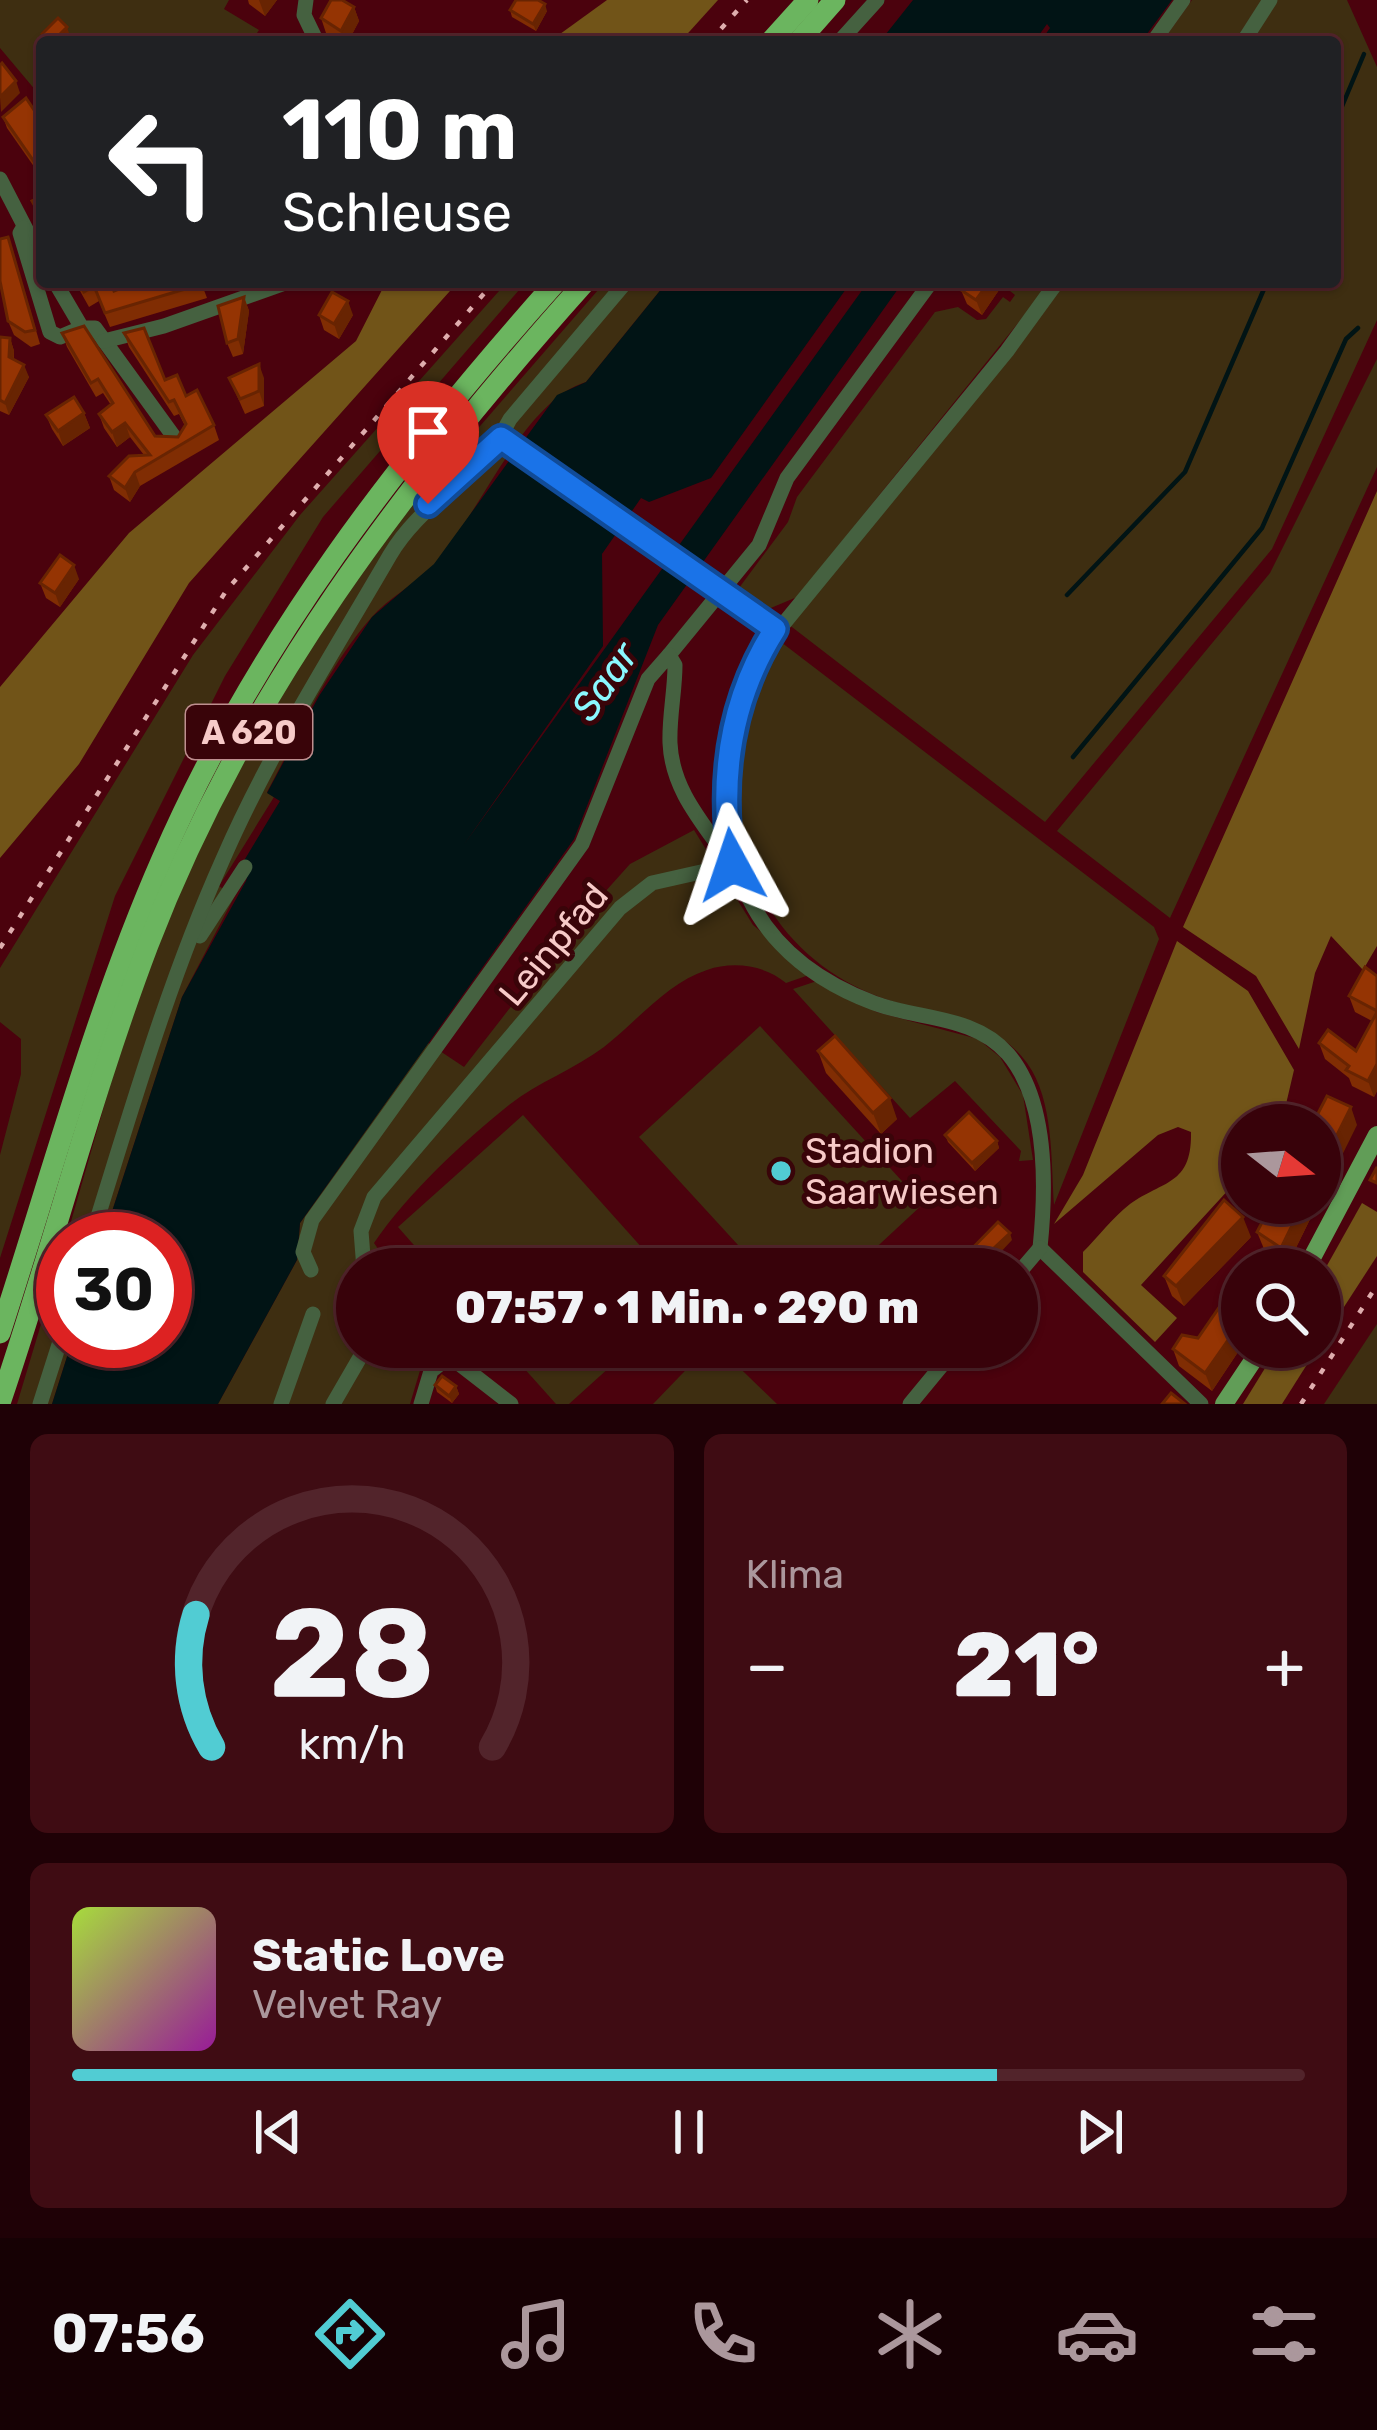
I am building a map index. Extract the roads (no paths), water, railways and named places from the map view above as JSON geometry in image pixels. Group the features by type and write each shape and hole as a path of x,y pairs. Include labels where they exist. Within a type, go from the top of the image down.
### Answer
{"highway":[{"path":"775,36 808,0"},
{"path":"803,36 836,0"},
{"name":"A 620","path":"0,1333 112,985 163,856 205,770 250,685 364,511 551,288"},
{"name":"A 620","path":"0,1402 149,941 225,777 302,642 383,521 580,288"}],"main road":[{"path":"1317,1248 1377,1135"},
{"path":"1224,1404 1248,1368"}],"street":[{"path":"306,0 304,15 314,36"},
{"path":"844,36 877,0"},
{"path":"1157,36 1183,0"},
{"path":"1247,36 1270,0"},
{"path":"0,179 22,230 36,281"},
{"path":"0,245 22,230"},
{"path":"22,230 36,251"},
{"path":"38,288 50,332 60,337 95,328 176,441"},
{"path":"59,288 82,328"},
{"path":"104,340 164,326 271,288"},
{"path":"101,1212 176,975 243,815 394,548 428,504 507,442 510,419 621,288"},
{"path":"311,1270 303,1252 312,1220 582,844 648,680 716,605 759,545 787,478 927,288"},
{"path":"732,865 728,760 735,715 775,629 951,421 1053,288"},
{"path":"507,442 775,629"},
{"path":"668,655 675,665 670,746 676,780 686,803 732,865 758,916 845,991 982,1034 1006,1052 1025,1079 1034,1112 1043,1215 1038,1250"},
{"name":"Leinpfad","path":"363,1248 362,1231 374,1196 620,908 652,883 732,865"},
{"path":"176,975 245,866"},
{"path":"1040,1248 1202,1404"},
{"path":"281,1404 313,1314"},
{"path":"421,1404 431,1371 445,1360 457,1362 511,1404"},
{"path":"40,1404 52,1368"},
{"path":"333,1404 354,1368"},
{"path":"910,1404 940,1368"}],"water":[{"path":"913,0 1172,0 1145,36 1044,36 1050,28 1047,24 1038,36 884,36"},
{"name":"Saar","path":"662,288 847,288 711,478 649,502 641,498 602,554 603,646 463,846 864,288 899,288 658,625 574,839 300,1223 297,1260 218,1404 52,1404 63,1368 192,1368 192,1212 112,1212 182,997 246,881 249,869 242,864 280,801 267,793 319,696 372,617 434,564 557,395 586,382"}],"waterway":[{"path":"1341,109 1364,54"},
{"path":"1067,595 1185,472 1264,288"},
{"path":"1073,757 1262,528 1346,339 1358,328"}],"railway":[{"path":"714,36 747,0"},
{"path":"0,948 226,591 489,288"},
{"path":"1301,1404 1377,1285"}],"place":[{"name":"Stadion Saarwiesen","path":"781,1171"}]}
